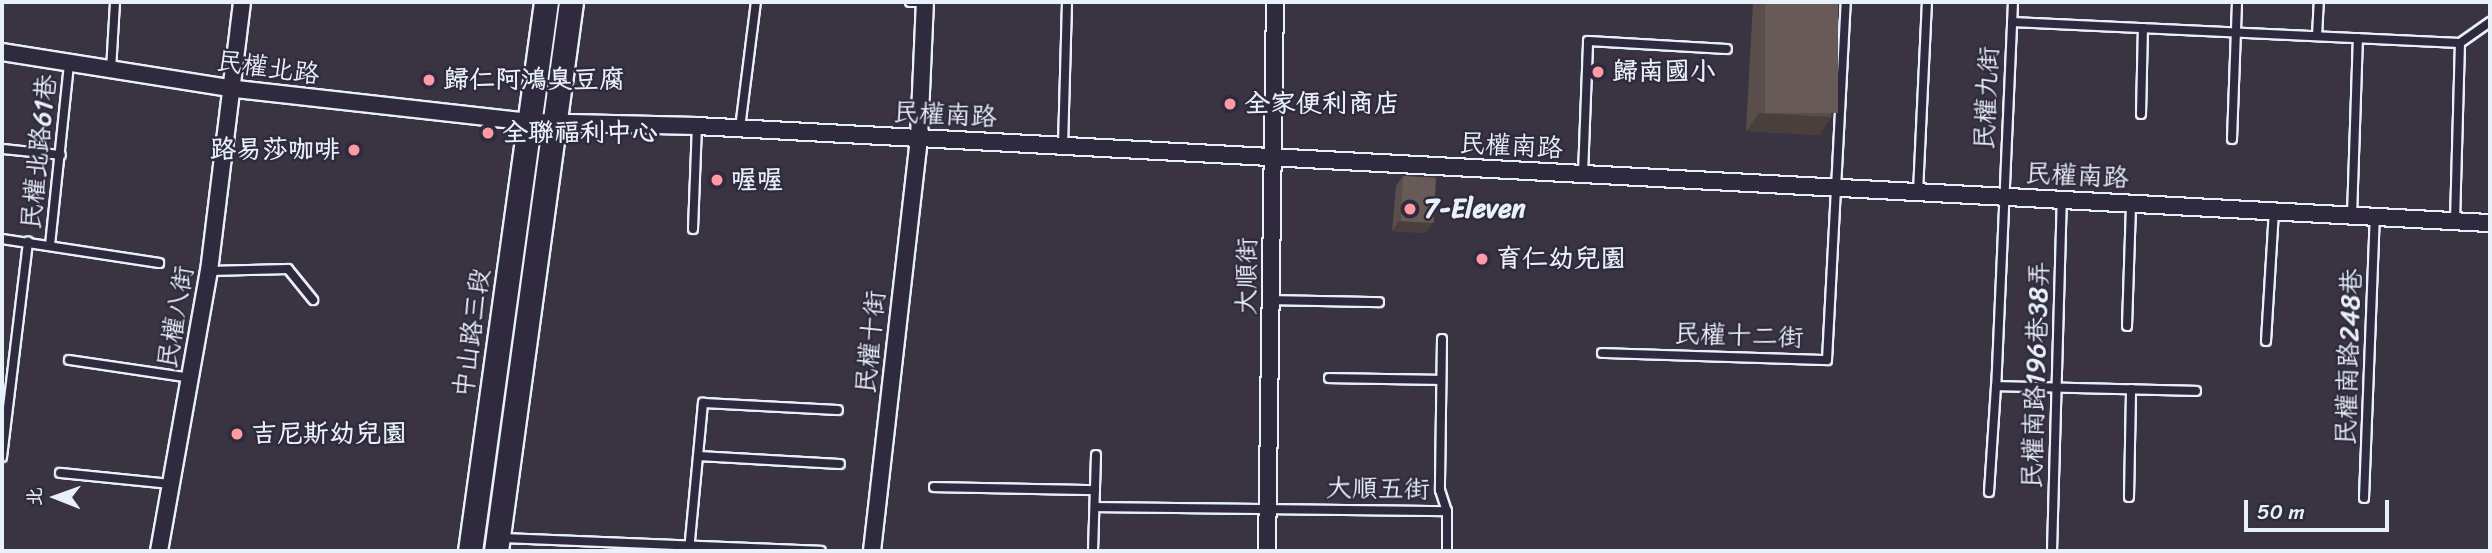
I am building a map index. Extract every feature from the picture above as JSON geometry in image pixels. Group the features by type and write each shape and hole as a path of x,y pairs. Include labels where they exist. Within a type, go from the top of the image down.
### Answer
{"main road":[{"name":"中山路三段","path":"470,551 547,2"},
{"name":"中山路三段","path":"497,544 571,2"}],"street":[{"name":"民權八街","path":"159,551 209,271 236,89 242,2"},
{"name":"民權十街","path":"872,551 919,138 925,2"},
{"name":"大順街","path":"1267,551 1275,2"},
{"name":"民權北路","path":"2,52 236,89 529,122"},
{"name":"民權南路","path":"529,122 740,128 2490,223"}],"lane":[{"path":"111,70 115,2"},
{"path":"740,128 756,2"},
{"path":"910,2 925,2"},
{"path":"1063,146 1067,2"},
{"path":"1835,188 1846,2"},
{"path":"1918,192 1927,2"},
{"name":"民權九街","path":"1989,492 2012,2"},
{"path":"2232,139 2237,2"},
{"path":"2317,36 2319,2"},
{"path":"2012,22 2460,43 2490,22"},
{"path":"2141,114 2143,28"},
{"path":"2352,216 2358,38"},
{"path":"1583,174 1588,41 1727,49"},
{"path":"2455,221 2460,43"},
{"name":"民權北路61巷","path":"50,245 69,63"},
{"path":"693,229 697,126"},
{"path":"2,149 61,155"},
{"name":"民權十二街","path":"1602,353 1827,360 1835,188"},
{"name":"民權南路196巷38弄","path":"2052,551 2062,200"},
{"path":"2127,326 2132,204"},
{"path":"2266,341 2274,212"},
{"name":"民權南路248巷","path":"2364,498 2375,217"},
{"path":"2,239 159,263"},
{"name":"民權北路61巷","path":"2,457 27,242"},
{"path":"209,271 288,269 313,300"},
{"path":"1271,300 1379,302"},
{"path":"1442,340 1440,491 1447,511"},
{"path":"69,360 191,378"},
{"path":"1329,379 1441,380"},
{"path":"1996,386 2196,391"},
{"path":"2129,497 2131,388"},
{"path":"689,548 703,403 838,410"},
{"path":"698,456 840,464"},
{"path":"1093,551 1096,456"},
{"path":"60,473 171,484"},
{"path":"934,487 1095,490"},
{"name":"大順五街","path":"1095,507 1447,511 1447,551"},
{"path":"497,544 821,551"}],"building":[{"path":"1765,2 1838,2 1838,113 1765,113"},
{"path":"1403,176 1436,178 1434,223 1401,221"}],"place":[{"name":"歸南國小","path":"1598,72"},
{"name":"歸仁阿鴻臭豆腐","path":"429,80"},
{"name":"全家便利商店","path":"1230,104"},
{"name":"全聯福利中心","path":"488,133"},
{"name":"路易莎咖啡","path":"354,150"},
{"name":"喔喔","path":"717,180"},
{"name":"7-Eleven","path":"1410,209"},
{"name":"育仁幼兒園","path":"1482,259"},
{"name":"吉尼斯幼兒園","path":"237,434"}]}
